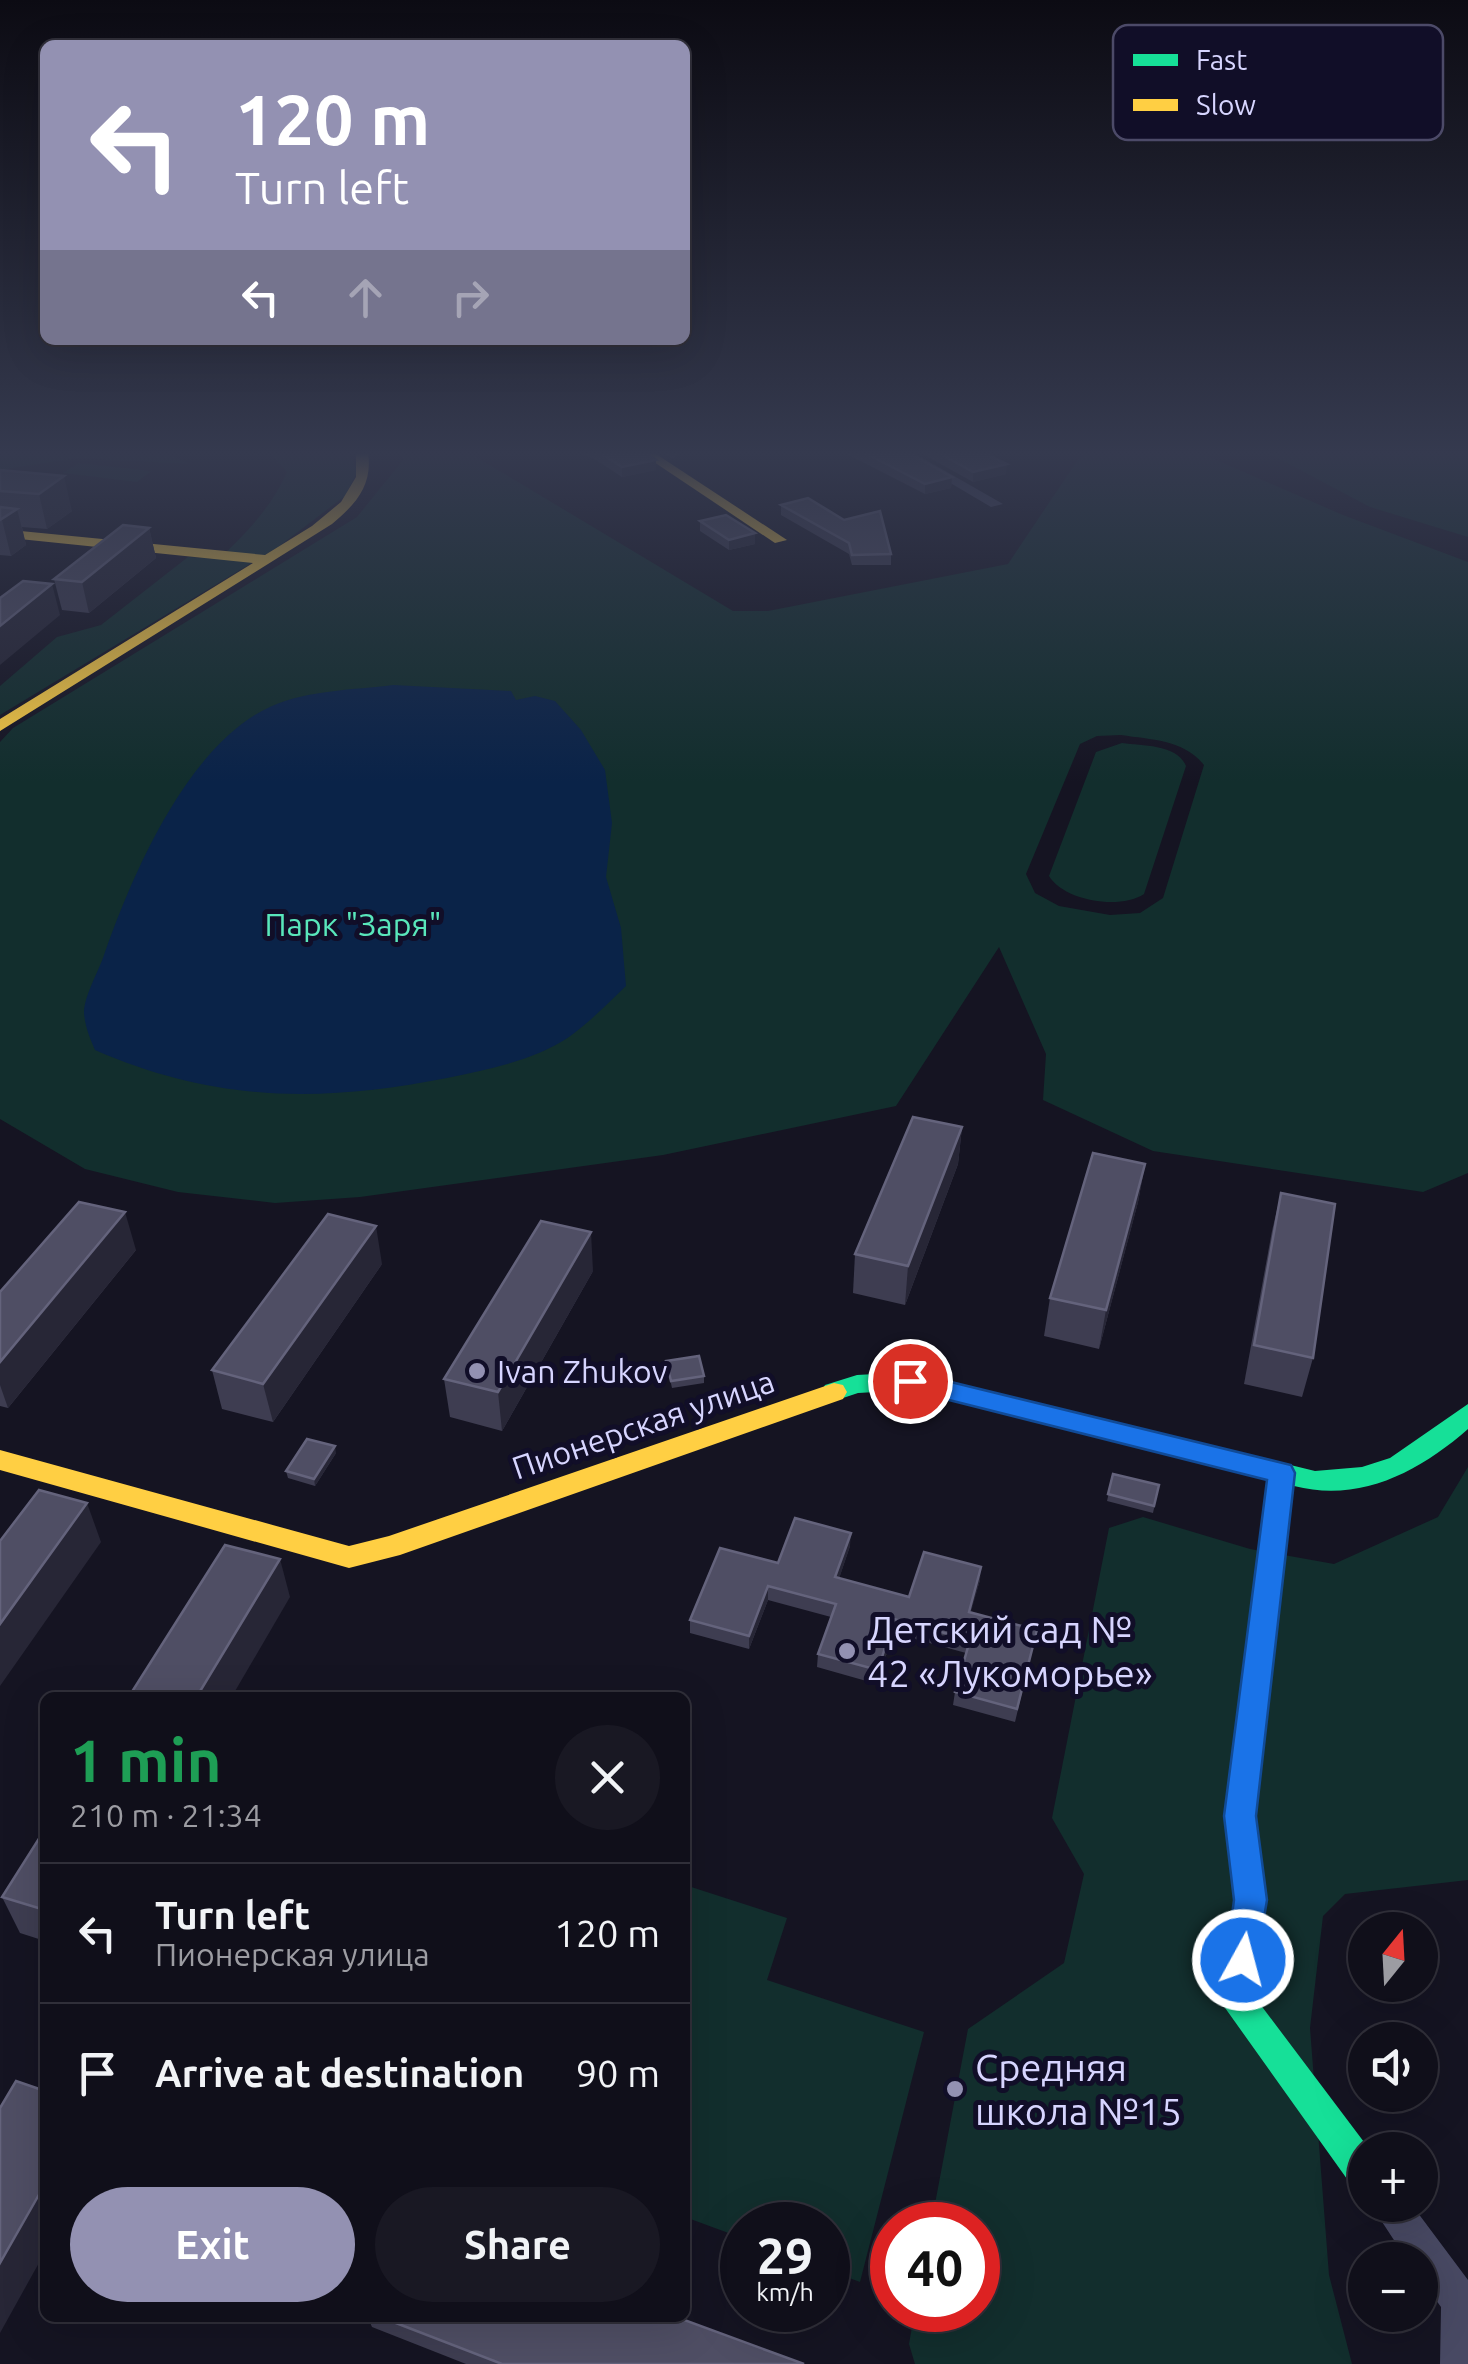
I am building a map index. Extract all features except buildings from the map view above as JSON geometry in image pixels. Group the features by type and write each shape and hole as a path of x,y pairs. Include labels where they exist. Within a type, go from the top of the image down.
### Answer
{"street":[{"path":"0,726 264,562"},
{"name":"Пионерская улица","path":"0,1460 349,1557 390,1547 856,1384 910,1381 1314,1481 1358,1483 1396,1472 1468,1414"},
{"path":"1282,1473 1240,1816 1250,1900 1240,2004 1348,2149"},
{"path":"1402,2222 1460,2301 1458,2364"}],"green space":[{"path":"181,562 253,562 0,715 0,686 57,637 101,625"},
{"name":"Парк \"Заря\"","path":"283,562 652,562 733,611 768,611 1009,562 1468,562 1468,1173 1423,1192 1153,1151 1043,1100 1046,1054 999,947 896,1106 663,1155 360,1197 275,1203 178,1192 85,1169 0,1119 0,742 13,728","holes":["1097,736 1155,740 1187,750 1204,765 1163,898 1140,913 1110,915 1059,906 1035,893 1026,874 1080,744"]},
{"path":"1122,743 1167,750 1186,766 1144,894 1107,902 1079,897 1056,885 1049,876 1096,752"},
{"path":"1468,1467 1468,1880 1345,1894 1323,1916 1310,2028 1329,2275 1352,2364 915,2364 909,2344 911,2332 1000,2332 1000,2202 935,2202 968,2029 1064,1963 1084,1874 1052,1818 1109,1528 1143,1517 1250,1549 1334,1564 1438,1517"},
{"path":"690,1887 787,1918 767,1980 924,2032 880,2202 870,2202 870,2243 860,2282 850,2278 850,2202 720,2202 720,2230 690,2219"}],"water":[{"path":"393,685 511,691 516,700 535,696 555,701 581,730 605,770 612,823 606,877 621,928 626,986 577,1031 541,1052 495,1067 401,1086 312,1094 225,1088 182,1080 95,1050 85,1023 85,1006 116,923 167,814 214,749 242,724 272,706 316,694"}],"traffic: fast":[{"path":"834,1392 857,1384 910,1381 1315,1481 1362,1477 1399,1465 1468,1414"},
{"path":"1282,1473 1240,1816 1250,1900 1240,2005 1348,2150"}],"traffic: slow":[{"path":"0,726 263,562"},
{"path":"0,1460 349,1557 390,1547 834,1392"}],"place":[{"name":"Ivan Zhukov","path":"477,1371"},
{"name":"Детский сад № 42 «Лукоморье»","path":"847,1651"},
{"name":"Средняя школа №15","path":"955,2089"}],"route":[{"path":"910,1381 1282,1473 1240,1816 1250,1900 1243,1960"}]}
